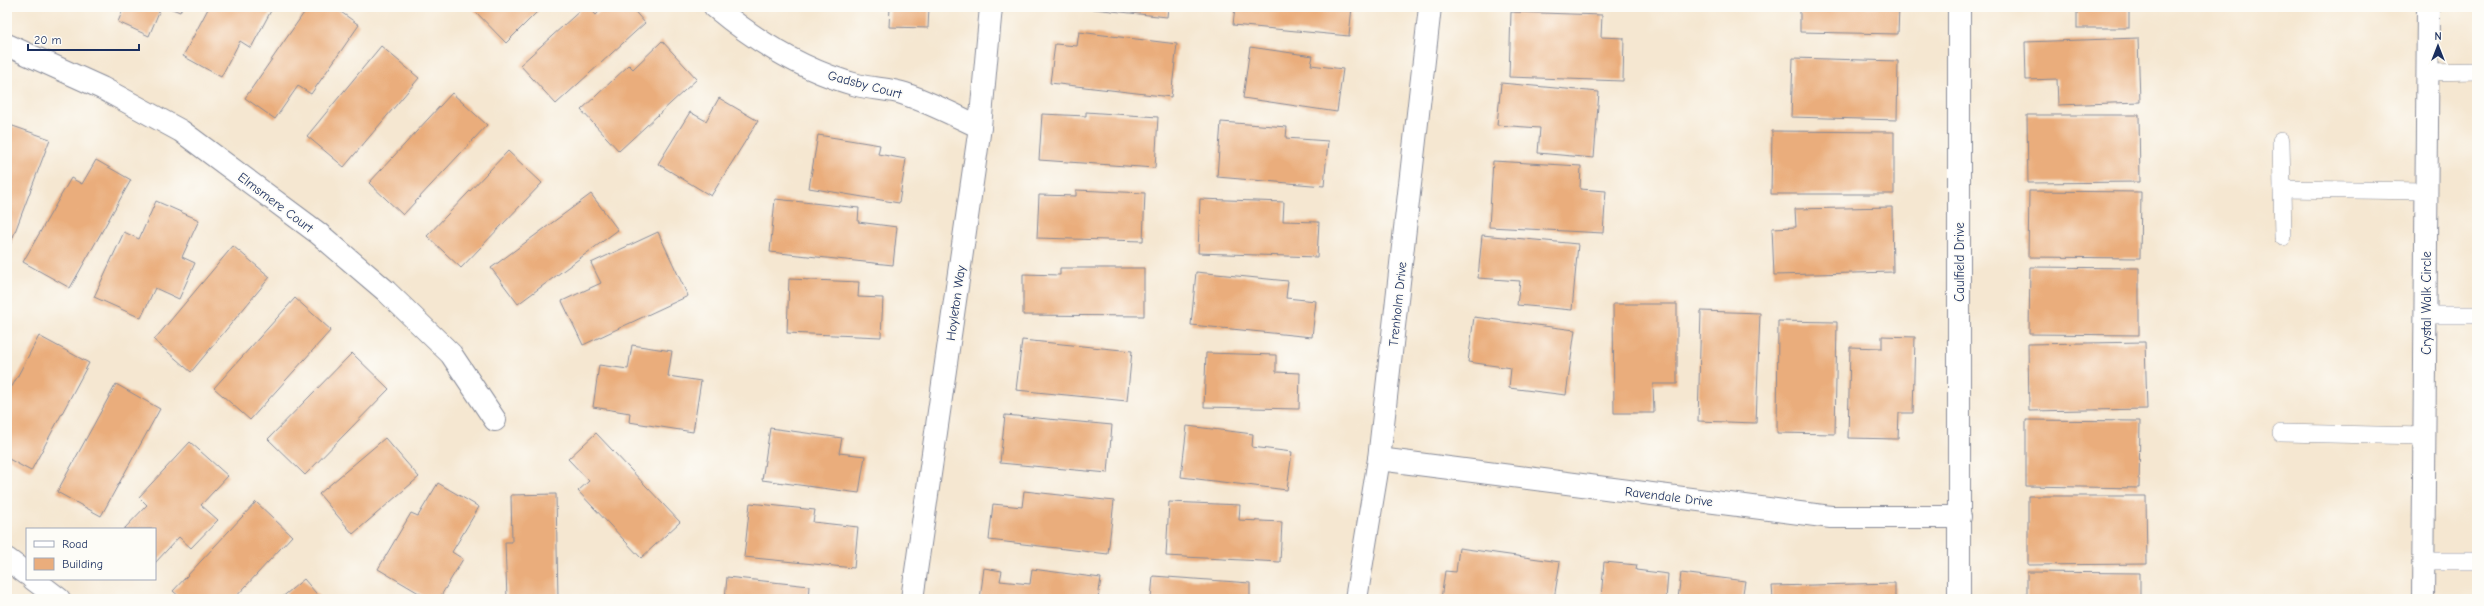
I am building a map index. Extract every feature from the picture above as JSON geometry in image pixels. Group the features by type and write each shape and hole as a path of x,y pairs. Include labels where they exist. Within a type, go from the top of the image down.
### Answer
{"street":[{"name":"Gadsby Court","path":"715,7 743,30 779,53 817,72 858,85 904,94 980,127"},
{"name":"Hoyleton Way","path":"912,599 980,127 991,7"},
{"name":"Trenholm Drive","path":"1356,599 1379,459 1430,7"},
{"name":"Caulfield Drive","path":"1959,7 1959,599"},
{"name":"Crystal Walk Circle","path":"2423,599 2428,7"},
{"name":"Elmsmere Court","path":"7,45 102,88 181,132 318,233 386,291 451,354 495,420"},
{"name":"Ravendale Drive","path":"1379,459 1831,517 1960,516"},
{"path":"7,560 26,573"},
{"path":"34,580 59,599"}],"lane":[{"path":"2428,72 2477,71"},
{"path":"2282,141 2283,237"},
{"path":"2282,189 2427,191"},
{"path":"2426,315 2477,315"},
{"path":"2280,433 2425,436"},
{"path":"2423,561 2477,561"}],"building":[{"path":"124,7 161,7 149,36 118,22"},
{"path":"167,7 182,7 180,12"},
{"path":"209,7 273,7 251,48 240,41 221,77 183,56"},
{"path":"308,7 334,7 359,25 311,94 298,86 275,119 245,98"},
{"path":"471,7 542,7 506,43"},
{"path":"584,7 589,7 596,15 604,7 631,7 645,23 556,104 520,65"},
{"path":"890,7 929,7 928,28 889,27"},
{"path":"1075,7 1168,7 1167,17"},
{"path":"1235,7 1352,7 1349,36 1233,25"},
{"path":"1800,7 1899,7 1898,34 1800,32"},
{"path":"2077,7 2129,7 2129,28 2077,28"},
{"path":"1511,12 1602,15 1601,37 1624,38 1623,81 1509,77"},
{"path":"1079,32 1177,44 1171,97 1050,83 1055,44 1077,46"},
{"path":"2138,38 2140,102 2058,105 2057,79 2026,80 2025,42"},
{"path":"662,41 697,79 619,151 581,110 629,65 633,69"},
{"path":"381,46 419,78 344,167 307,136"},
{"path":"1250,47 1313,56 1311,65 1343,69 1337,112 1243,98"},
{"path":"1793,58 1898,61 1897,120 1791,117"},
{"path":"1501,83 1599,92 1594,158 1538,153 1540,128 1497,125"},
{"path":"452,93 487,125 403,215 369,183"},
{"path":"719,98 758,121 711,196 658,164 690,112 706,121"},
{"path":"1086,112 1158,117 1155,168 1039,160 1042,114 1086,116"},
{"path":"2027,115 2139,115 2140,182 2028,183"},
{"path":"1221,122 1287,127 1286,138 1328,141 1324,186 1217,177"},
{"path":"7,124 50,139 7,253"},
{"path":"1772,131 1894,132 1894,194 1771,194"},
{"path":"818,135 880,145 878,154 906,159 899,203 809,188"},
{"path":"508,151 542,183 461,268 427,236"},
{"path":"96,160 131,180 70,288 23,262 71,178 82,184"},
{"path":"1493,161 1581,166 1580,189 1606,191 1603,233 1489,227"},
{"path":"1076,190 1145,193 1143,241 1037,238 1039,195 1076,196"},
{"path":"2029,191 2141,192 2140,258 2028,257"},
{"path":"591,194 618,230 518,304 491,268"},
{"path":"775,199 859,208 858,222 897,227 893,265 770,252"},
{"path":"1200,199 1284,202 1283,221 1319,222 1317,257 1198,253"},
{"path":"156,201 199,220 182,257 195,263 179,299 155,288 141,318 94,297 124,232 139,239"},
{"path":"1892,207 1893,272 1774,275 1772,228 1796,227 1795,209"},
{"path":"658,232 688,296 583,345 562,301 601,283 591,263"},
{"path":"1482,235 1578,244 1572,310 1517,305 1520,281 1478,278"},
{"path":"233,246 270,277 191,372 154,340"},
{"path":"2030,267 2139,268 2139,335 2029,334"},
{"path":"1060,268 1144,268 1144,316 1023,315 1023,274 1060,275"},
{"path":"1196,272 1288,281 1286,298 1316,301 1312,337 1191,325"},
{"path":"789,279 859,282 858,297 883,298 881,337 787,333"},
{"path":"295,298 331,330 250,420 214,388"},
{"path":"1613,304 1677,304 1677,384 1653,384 1654,413 1614,413"},
{"path":"1701,311 1760,313 1756,423 1698,421"},
{"path":"1474,317 1575,330 1566,395 1509,388 1511,368 1468,362"},
{"path":"1778,321 1837,322 1835,434 1777,433"},
{"path":"39,336 89,363 31,471 7,458 7,396"},
{"path":"1882,336 1915,337 1913,413 1899,413 1898,439 1848,438 1850,347 1882,348"},
{"path":"1022,340 1132,351 1127,401 1016,390"},
{"path":"2145,342 2147,409 2029,411 2028,344"},
{"path":"632,345 672,351 668,376 701,381 693,432 629,422 630,413 593,407 599,365 628,369"},
{"path":"352,353 389,389 305,475 268,439"},
{"path":"1206,353 1276,355 1276,372 1300,373 1299,409 1204,407"},
{"path":"116,384 160,409 101,516 57,492"},
{"path":"1005,415 1112,425 1108,473 1000,463"},
{"path":"2026,420 2140,421 2139,488 2026,486"},
{"path":"1187,426 1253,434 1252,447 1292,452 1287,490 1181,477"},
{"path":"770,428 842,438 839,453 865,456 859,493 762,480"},
{"path":"596,433 680,522 641,558 578,491 589,481 568,459"},
{"path":"385,438 419,477 353,534 319,494"},
{"path":"190,442 228,476 201,505 218,520 191,548 179,537 156,562 156,528 125,528 147,505 139,497"},
{"path":"438,483 479,507 452,552 463,559 439,599 429,599 378,569 411,513 418,516"},
{"path":"1024,491 1114,501 1108,554 989,540 993,504 1022,507"},
{"path":"556,494 558,599 507,599 505,542 512,542 511,495"},
{"path":"2028,496 2146,496 2147,564 2028,565"},
{"path":"256,502 292,536 234,599 182,599 173,591"},
{"path":"1169,502 1240,505 1239,520 1282,522 1280,562 1166,556"},
{"path":"750,503 815,510 813,522 858,527 854,568 744,557"},
{"path":"1459,548 1560,562 1554,599 1441,599 1445,571 1456,572"},
{"path":"1604,562 1637,565 1636,570 1668,574 1666,599 1601,599"},
{"path":"984,568 1002,571 1000,581 1030,584 1032,569 1101,578 1098,599 980,599"},
{"path":"2027,572 2140,573 2140,599 2027,599"},
{"path":"1681,573 1745,581 1742,599 1678,599"},
{"path":"1153,576 1250,583 1250,599 1151,599"},
{"path":"727,577 809,586 808,599 725,599"},
{"path":"304,579 321,599 280,599"},
{"path":"1895,583 1895,599 1773,599 1772,586"}]}
